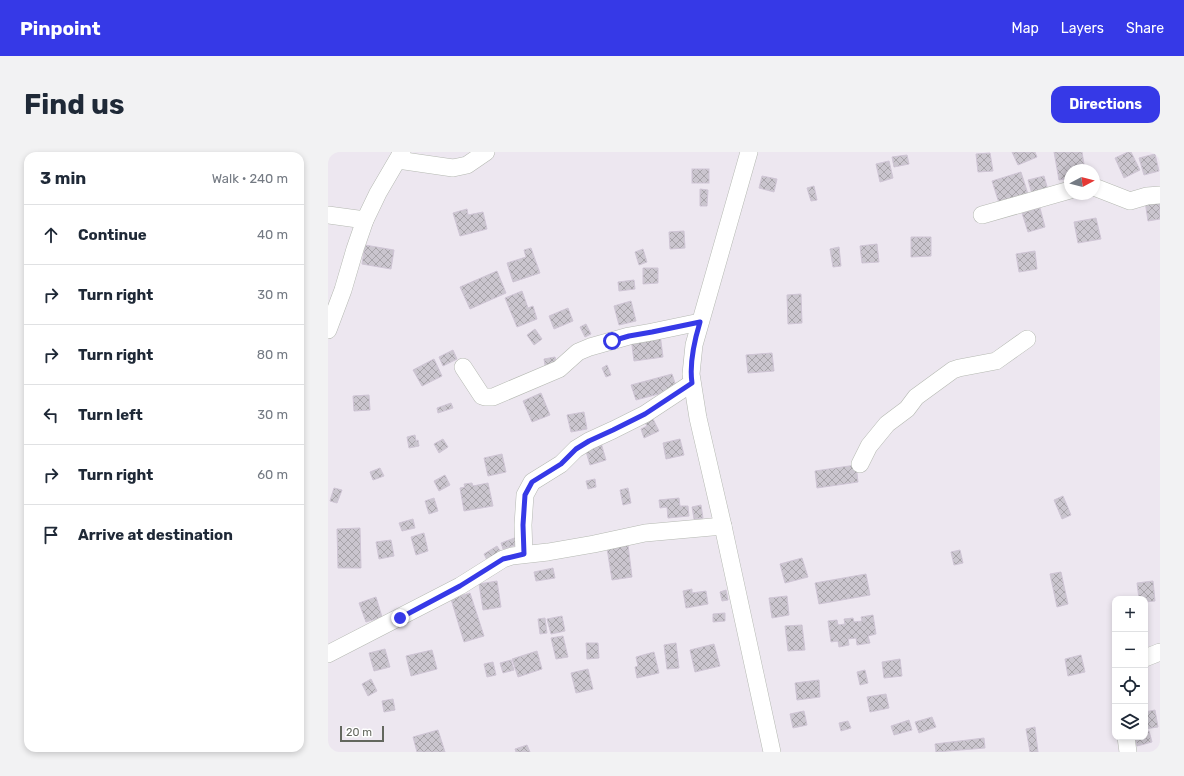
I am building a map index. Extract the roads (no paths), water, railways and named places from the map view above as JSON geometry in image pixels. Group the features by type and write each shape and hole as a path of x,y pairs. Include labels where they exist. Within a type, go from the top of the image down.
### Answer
{"street":[{"path":"329,327 343,290 365,220 378,193 400,156 453,168 467,165 486,152"},
{"path":"750,152 700,322 694,345 691,374 698,418 772,752"},
{"path":"1100,189 1130,201 1147,196 1160,195"},
{"path":"982,215 1064,192"},
{"path":"328,215 365,220"},
{"path":"464,367 482,396 493,397 559,369 578,352 590,347 629,336 700,322"},
{"path":"860,464 878,432 911,405 916,396 953,370 996,361 1027,339"},
{"path":"524,554 523,525 525,495 532,482 561,464 582,445 645,414 692,383"},
{"path":"328,654 460,586 503,559 524,554 548,552 594,544 645,533 723,526"},
{"path":"1148,657 1160,652"},
{"path":"1126,740 1128,752"}]}
